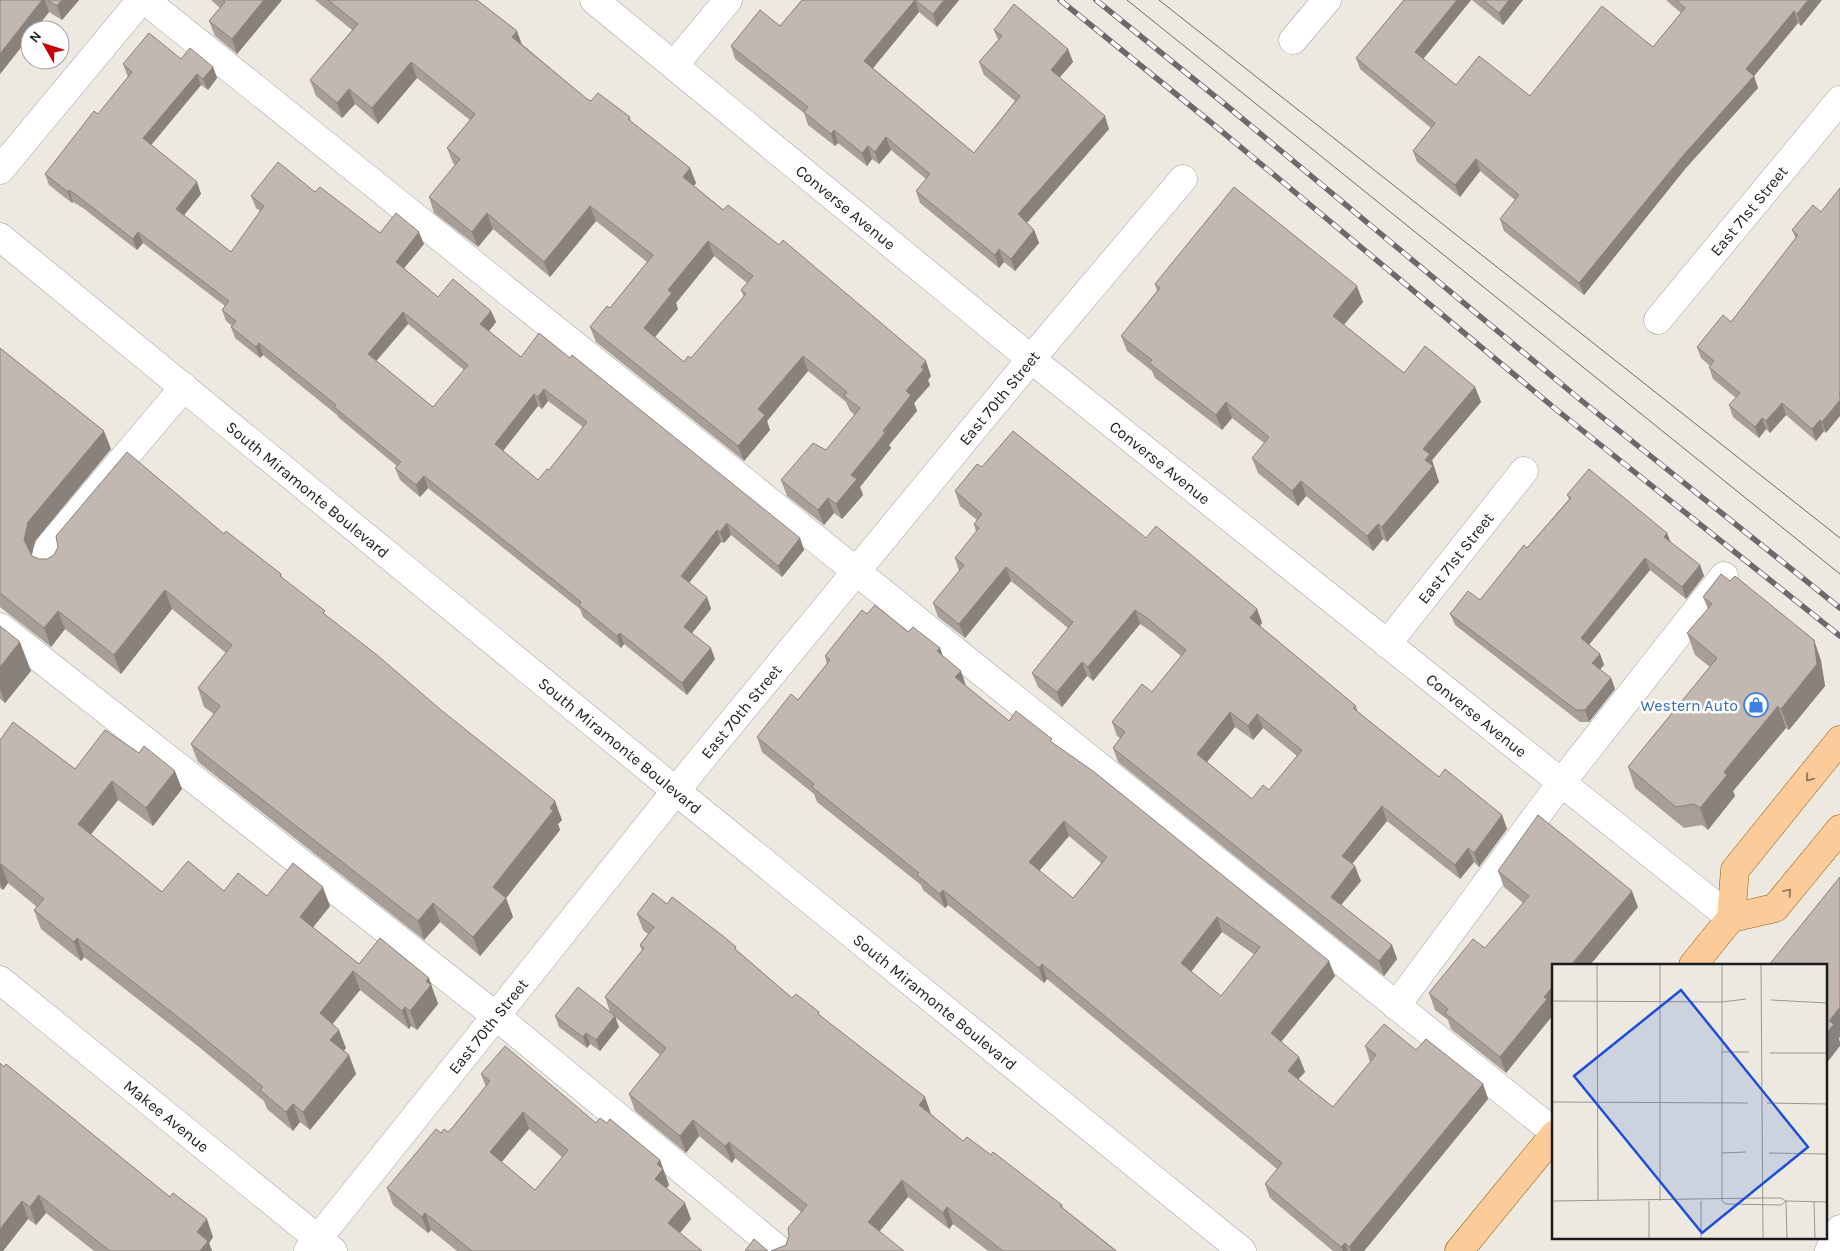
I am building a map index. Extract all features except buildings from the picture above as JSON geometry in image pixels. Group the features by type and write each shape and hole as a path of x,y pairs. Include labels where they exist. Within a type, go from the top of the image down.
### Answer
{"main road":[{"path":"1694,964 1731,918 1735,870 1840,740"},
{"path":"1731,918 1775,908 1840,829"},
{"path":"1459,1251 1552,1136"}],"street":[{"path":"0,170 143,0 857,570 1210,858 1552,1132"},
{"name":"Converse Avenue","path":"594,0 675,64 1031,359 1731,918"},
{"path":"675,64 728,0"},
{"path":"1293,40 1326,0"},
{"name":"East 71st Street","path":"1658,320 1840,100"},
{"name":"East 70th Street","path":"320,1247 496,1016 676,791 1031,359 1183,179"},
{"name":"South Miramonte Boulevard","path":"0,237 676,791 1242,1251"},
{"path":"49,563 46,554 49,547 184,387"},
{"name":"East 71st Street","path":"1387,644 1524,471"},
{"path":"1396,1006 1562,783 1724,576"},
{"path":"0,627 496,1016 780,1251"},
{"name":"Makee Avenue","path":"0,980 320,1247"},
{"path":"1813,1238 1829,1251 1840,1229"}],"tram line":[{"path":"1127,0 1840,574"},
{"path":"1159,0 1840,538"}],"railway":[{"path":"1060,0 1208,120 1558,411 1840,636"},
{"path":"1096,0 1227,106 1577,397 1840,608"}],"place":[{"name":"Western Auto","path":"1756,705"}]}
